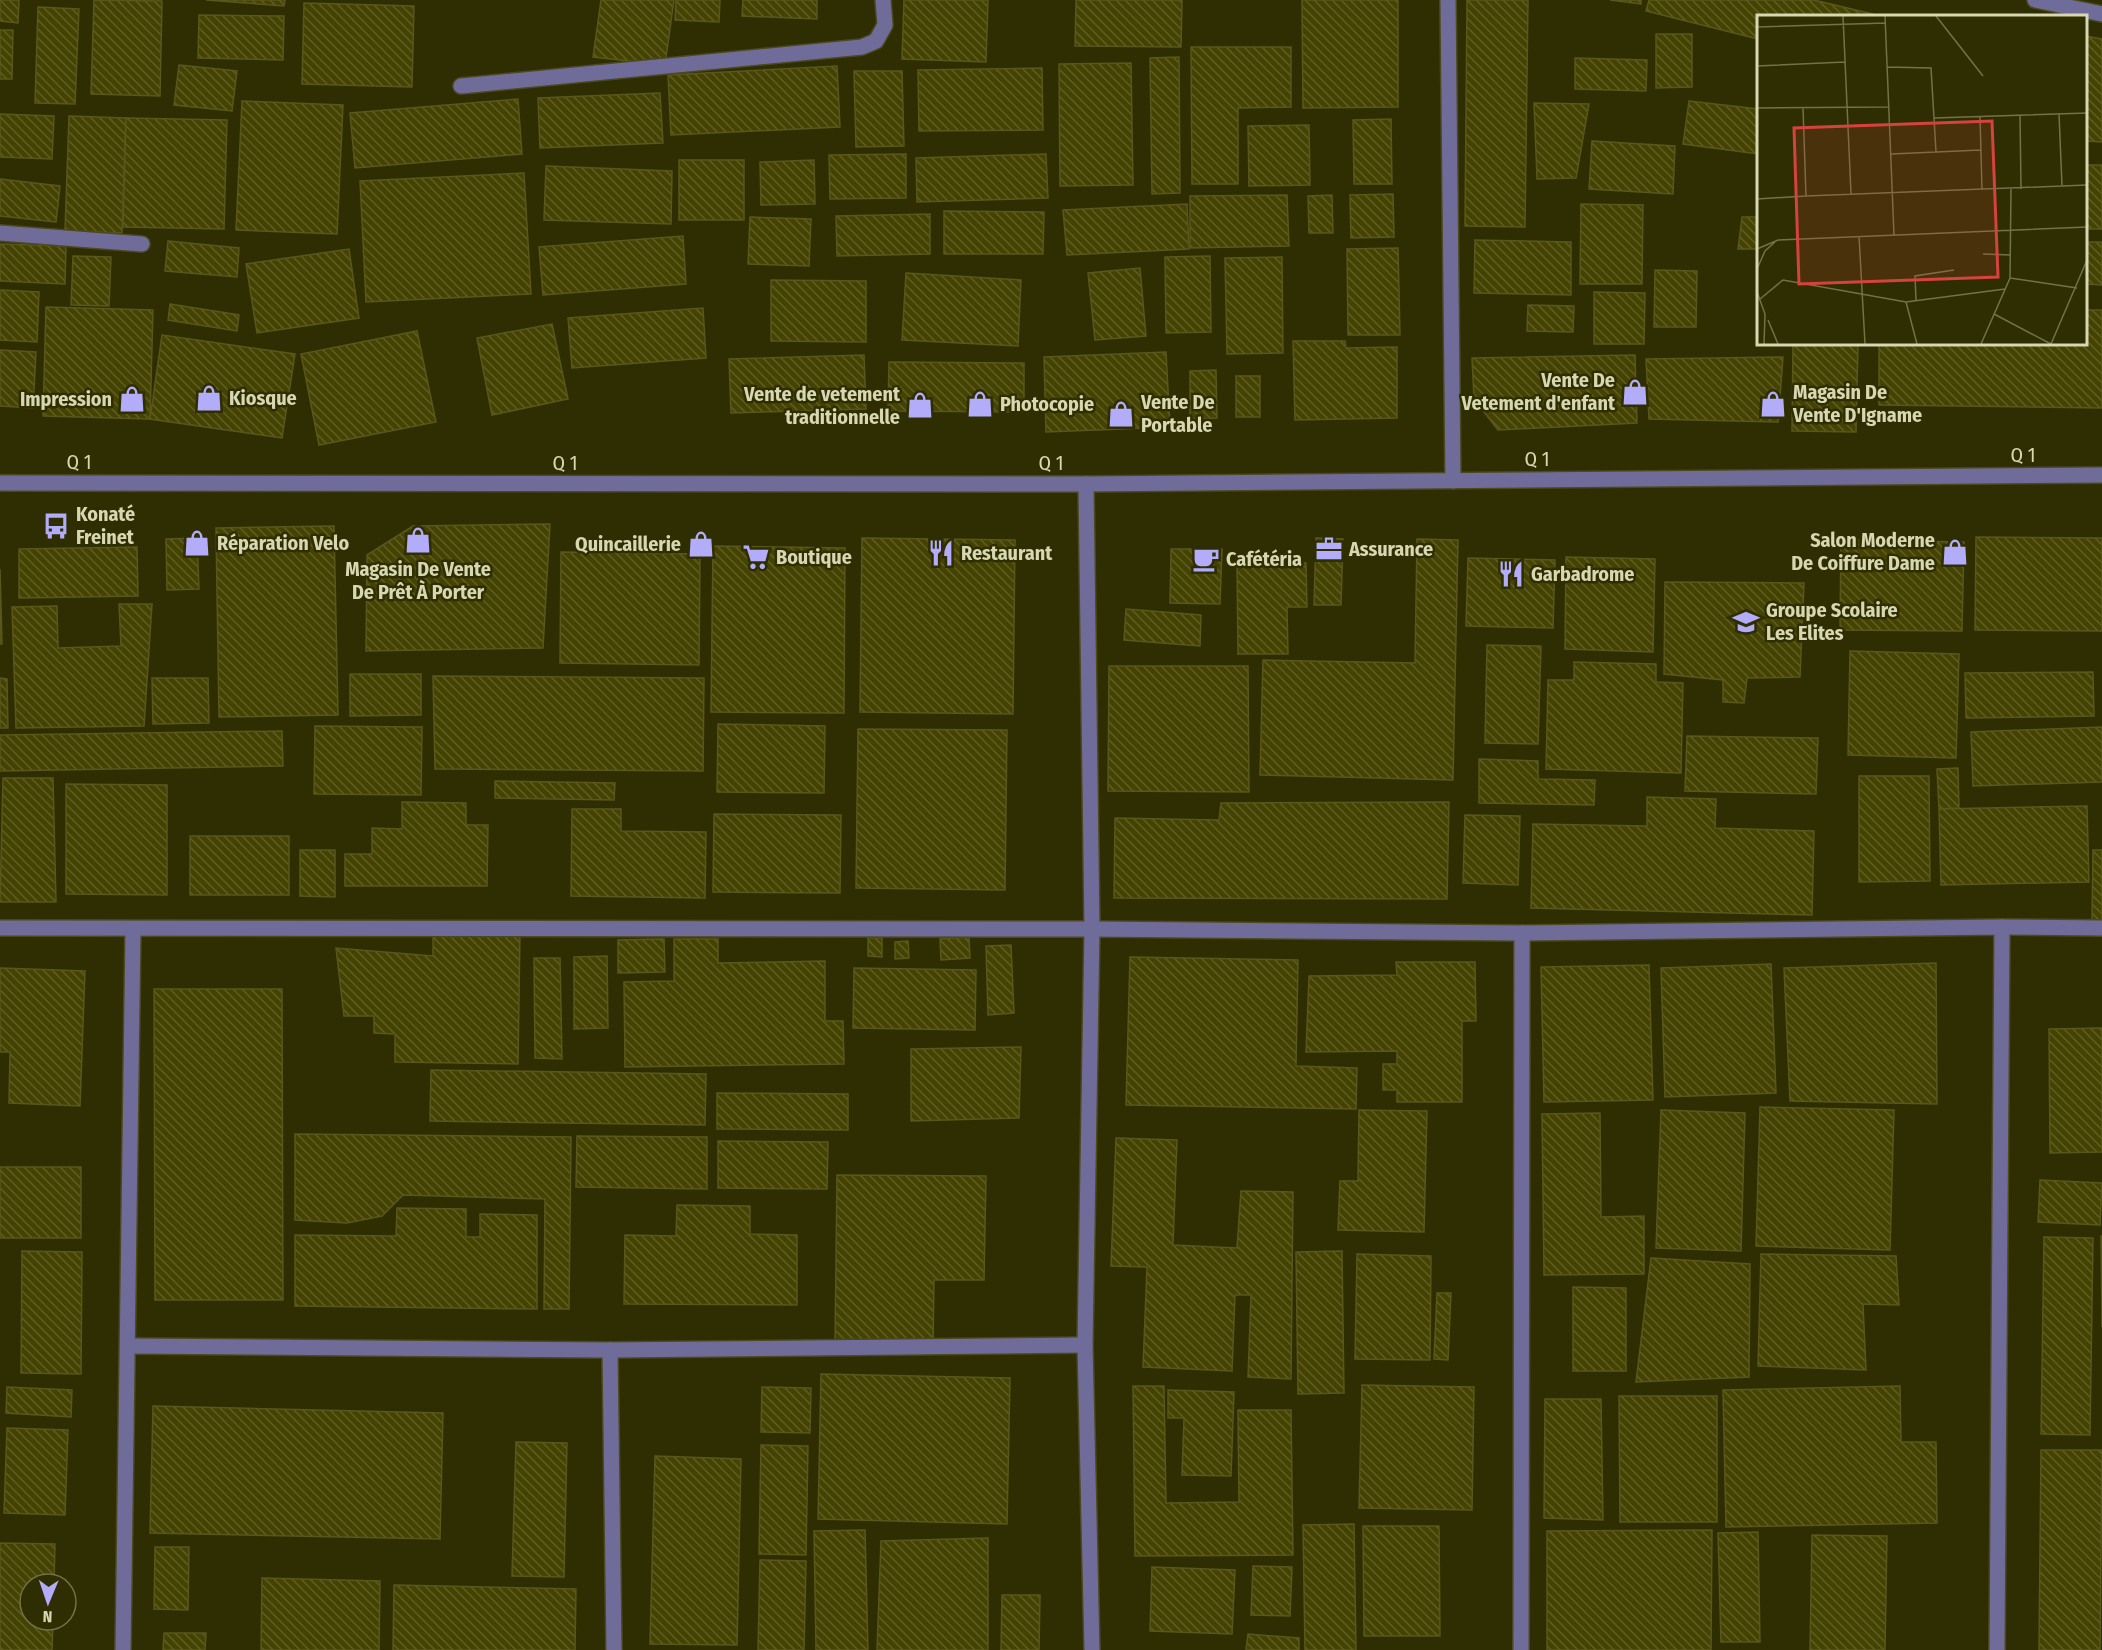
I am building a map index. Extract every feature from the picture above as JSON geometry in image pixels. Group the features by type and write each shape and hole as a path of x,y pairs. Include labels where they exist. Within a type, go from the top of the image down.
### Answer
{"street":[{"path":"460,86 862,47 876,41 885,25 884,0"},
{"path":"1448,0 1453,481"},
{"path":"2035,0 2102,14"},
{"path":"0,233 142,244"},
{"name":"Q 1","path":"0,483 1086,484 2102,475"},
{"path":"1086,484 1092,929 1085,1345 1092,1650"},
{"path":"0,928 132,930 1092,929 1522,933 2002,927 2102,928"},
{"path":"1997,1650 2002,927"},
{"path":"123,1650 129,1346 132,930"},
{"path":"1521,1650 1522,933"},
{"path":"129,1346 610,1350 1085,1345"},
{"path":"610,1350 614,1650"}],"building":[{"path":"0,0 19,0 18,23 0,21"},
{"path":"94,0 162,1 160,96 91,94"},
{"path":"206,0 285,0 284,6"},
{"path":"601,0 674,0 665,65 593,57"},
{"path":"676,0 720,0 719,22 675,20"},
{"path":"743,0 817,0 817,19 742,16"},
{"path":"904,0 988,0 986,62 902,59"},
{"path":"1076,0 1182,0 1181,47 1075,46"},
{"path":"1302,0 1398,0 1398,107 1303,108"},
{"path":"1467,0 1528,0 1525,227 1465,226"},
{"path":"1610,0 1641,0 1641,4"},
{"path":"1649,0 1814,0 1877,15 1757,15 1757,39 1646,11"},
{"path":"304,3 414,6 412,87 302,84"},
{"path":"38,7 79,9 75,104 35,103"},
{"path":"199,15 284,16 283,60 198,58"},
{"path":"0,30 13,30 12,79 0,79"},
{"path":"1656,34 1692,34 1692,87 1656,88"},
{"path":"2087,36 2102,39 2102,142 2087,141"},
{"path":"1191,47 1291,47 1291,107 1238,108 1238,184 1192,184"},
{"path":"1179,57 1180,193 1152,194 1150,58"},
{"path":"1575,58 1647,60 1646,91 1575,89"},
{"path":"1131,63 1133,185 1060,186 1059,64"},
{"path":"179,65 237,71 232,111 174,105"},
{"path":"837,66 840,127 671,135 668,75"},
{"path":"1042,68 1043,130 919,131 918,70"},
{"path":"854,71 902,71 904,146 856,147"},
{"path":"660,93 663,143 540,148 538,98"},
{"path":"518,99 522,154 355,168 350,113"},
{"path":"242,101 343,105 337,234 236,230"},
{"path":"1689,101 1757,109 1757,154 1683,144"},
{"path":"1534,103 1589,104 1576,178 1537,179"},
{"path":"0,114 54,116 52,159 0,157"},
{"path":"69,116 126,118 122,233 65,231"},
{"path":"126,118 227,120 224,229 123,227"},
{"path":"1391,119 1392,184 1354,184 1353,120"},
{"path":"1309,125 1310,185 1249,186 1248,126"},
{"path":"1592,141 1675,146 1673,194 1589,189"},
{"path":"906,154 906,198 830,199 829,155"},
{"path":"1046,154 1048,198 917,202 916,158"},
{"path":"679,160 744,160 744,220 679,220"},
{"path":"814,160 815,204 761,205 760,162"},
{"path":"2087,165 2102,165 2102,229 2087,229"},
{"path":"546,166 672,171 671,224 544,220"},
{"path":"524,173 531,294 366,302 360,181"},
{"path":"0,179 60,186 56,222 0,216"},
{"path":"1393,194 1394,237 1351,238 1350,195"},
{"path":"1287,195 1289,246 1190,248 1190,196"},
{"path":"1332,195 1333,233 1309,233 1308,196"},
{"path":"1187,204 1189,249 1067,255 1063,210"},
{"path":"1581,204 1643,205 1642,284 1580,284"},
{"path":"944,211 1044,212 1043,254 944,254"},
{"path":"930,214 930,254 837,256 836,216"},
{"path":"750,217 811,219 809,266 748,264"},
{"path":"1742,217 1757,217 1757,249 1738,249"},
{"path":"683,236 686,284 543,295 539,247"},
{"path":"1475,240 1571,242 1571,295 1474,293"},
{"path":"168,241 239,248 237,277 165,271"},
{"path":"2087,242 2102,242 2102,285 2087,284"},
{"path":"0,244 66,246 65,284 0,281"},
{"path":"1398,248 1400,335 1348,335 1347,249"},
{"path":"349,249 359,318 257,333 246,264"},
{"path":"73,256 111,257 109,306 71,305"},
{"path":"1210,256 1211,332 1166,333 1165,257"},
{"path":"1282,257 1283,353 1227,354 1225,258"},
{"path":"1140,268 1146,336 1095,340 1088,273"},
{"path":"1655,270 1697,271 1696,327 1654,327"},
{"path":"906,273 1021,280 1018,346 902,340"},
{"path":"771,280 866,281 866,342 771,341"},
{"path":"0,290 39,292 37,342 0,340"},
{"path":"1594,292 1645,293 1644,344 1594,344"},
{"path":"170,304 239,315 237,331 168,320"},
{"path":"1528,305 1574,306 1573,332 1527,331"},
{"path":"46,307 153,310 150,419 43,416"},
{"path":"703,308 706,358 572,368 568,318"},
{"path":"2087,310 2102,310 2102,408 1879,405 1879,345 2087,345"},
{"path":"552,324 568,399 492,415 477,338"},
{"path":"417,331 436,422 319,445 301,354"},
{"path":"162,335 295,354 282,438 150,419"},
{"path":"1293,341 1345,341 1346,348 1397,347 1397,418 1295,420"},
{"path":"1793,345 1858,345 1856,432 1792,431"},
{"path":"0,350 36,352 33,408 0,406"},
{"path":"1166,352 1170,427 1046,432 1044,357"},
{"path":"864,355 866,409 731,413 729,359"},
{"path":"1635,355 1637,423 1498,430 1474,399 1472,358"},
{"path":"1783,357 1778,422 1649,419 1646,359"},
{"path":"889,362 1024,363 1024,412 888,411"},
{"path":"1216,370 1217,418 1190,419 1190,371"},
{"path":"1236,376 1260,376 1260,417 1236,417"},
{"path":"550,524 543,648 366,651 367,555 413,526"},
{"path":"334,526 338,715 219,717 216,528"},
{"path":"1976,537 2102,538 2102,631 1975,630"},
{"path":"197,538 199,589 167,590 166,539"},
{"path":"862,538 1015,540 1013,714 860,712"},
{"path":"1316,538 1343,539 1341,605 1314,605"},
{"path":"1417,539 1458,540 1453,780 1260,775 1263,660 1415,663"},
{"path":"1841,540 1964,542 1962,631 1840,630"},
{"path":"713,546 845,548 844,713 711,712"},
{"path":"137,547 138,596 19,598 19,549"},
{"path":"1171,549 1222,549 1220,604 1170,603"},
{"path":"561,552 700,554 699,665 560,663"},
{"path":"1566,557 1655,559 1653,652 1565,649"},
{"path":"1468,558 1555,560 1553,628 1466,626"},
{"path":"1306,563 1307,607 1287,607 1288,654 1238,654 1237,564"},
{"path":"0,569 2,644 0,644"},
{"path":"1665,582 1804,583 1800,677 1747,678 1744,703 1723,702 1723,680 1664,674"},
{"path":"119,604 152,604 144,726 16,728 12,607 57,606 58,648 121,646"},
{"path":"1126,609 1201,615 1200,646 1124,640"},
{"path":"1487,645 1541,646 1538,744 1485,743"},
{"path":"1850,651 1959,654 1956,758 1848,755"},
{"path":"1574,662 1656,664 1656,682 1683,683 1681,773 1546,769 1548,680 1574,680"},
{"path":"1109,666 1248,666 1249,792 1108,791"},
{"path":"2093,672 2094,716 1966,718 1965,673"},
{"path":"350,674 421,674 421,715 350,716"},
{"path":"433,676 704,678 703,771 435,769"},
{"path":"0,678 7,679 8,728 0,728"},
{"path":"152,678 208,678 209,723 153,724"},
{"path":"718,724 825,726 824,793 717,792"},
{"path":"315,726 422,727 421,795 314,794"},
{"path":"2102,727 2102,782 1973,786 1971,732"},
{"path":"858,729 1007,730 1005,890 856,888"},
{"path":"282,731 283,766 0,771 0,735"},
{"path":"1687,736 1818,738 1816,794 1685,791"},
{"path":"1479,759 1538,761 1538,779 1595,780 1594,805 1479,803"},
{"path":"1958,768 1959,808 1939,809 1937,769"},
{"path":"1859,776 1929,776 1930,881 1859,882"},
{"path":"3,778 53,778 56,902 0,902"},
{"path":"495,781 615,783 614,800 495,798"},
{"path":"66,784 167,785 167,895 66,894"},
{"path":"1647,797 1716,799 1715,828 1814,831 1812,915 1531,908 1533,824 1647,826"},
{"path":"402,802 466,803 466,825 488,825 487,886 345,886 345,854 372,854 372,828 402,829"},
{"path":"1449,802 1447,899 1114,898 1115,818 1219,820 1221,803"},
{"path":"2087,806 2089,882 1941,885 1939,809"},
{"path":"572,809 621,809 621,831 706,832 705,898 571,896"},
{"path":"714,814 841,815 840,893 713,892"},
{"path":"1465,815 1520,816 1518,885 1463,883"},
{"path":"190,836 289,836 289,895 190,895"},
{"path":"300,850 335,850 335,897 300,896"},
{"path":"2093,850 2102,850 2102,920 2092,920"},
{"path":"520,931 518,1064 395,1062 395,1034 374,1033 374,1016 344,1016 336,948 433,956 433,935"},
{"path":"969,937 970,958 941,960 940,939"},
{"path":"868,938 882,938 882,957 868,956"},
{"path":"664,939 665,972 618,973 618,940"},
{"path":"674,939 718,939 718,963 825,961 825,1021 843,1021 844,1064 625,1067 624,982 674,981"},
{"path":"908,941 909,958 895,959 895,942"},
{"path":"1011,945 1014,1013 988,1015 986,946"},
{"path":"607,956 608,1028 574,1029 574,957"},
{"path":"1130,957 1298,960 1296,1066 1357,1068 1356,1109 1126,1105"},
{"path":"534,958 560,958 562,1059 535,1058"},
{"path":"1396,962 1475,962 1476,1021 1462,1021 1462,1102 1397,1102 1397,1090 1383,1090 1383,1064 1397,1064 1397,1051 1306,1052 1309,976 1397,975"},
{"path":"1936,963 1937,1104 1790,1101 1784,968"},
{"path":"1771,964 1776,1093 1665,1097 1661,968"},
{"path":"1649,965 1653,1100 1544,1102 1541,967"},
{"path":"0,968 85,971 80,1106 9,1103 10,1052 0,1052"},
{"path":"854,968 976,970 975,1030 853,1028"},
{"path":"154,989 282,989 283,1300 155,1300"},
{"path":"2102,1028 2102,1152 2050,1153 2049,1029"},
{"path":"1021,1047 1019,1118 911,1121 911,1049"},
{"path":"431,1070 706,1074 705,1125 430,1121"},
{"path":"717,1093 848,1094 848,1130 717,1129"},
{"path":"1760,1107 1894,1110 1890,1250 1756,1246"},
{"path":"1359,1110 1427,1111 1424,1232 1338,1230 1340,1181 1358,1181"},
{"path":"1661,1110 1745,1113 1741,1251 1656,1248"},
{"path":"1600,1113 1601,1217 1644,1216 1644,1274 1544,1275 1542,1114"},
{"path":"295,1134 571,1137 569,1309 544,1309 545,1199 403,1195 382,1216 347,1223 295,1220"},
{"path":"577,1136 707,1137 707,1189 576,1187"},
{"path":"1116,1138 1177,1140 1173,1245 1237,1248 1241,1191 1293,1192 1291,1379 1248,1377 1251,1295 1235,1295 1232,1371 1143,1367 1147,1267 1111,1266"},
{"path":"718,1141 828,1142 827,1189 718,1188"},
{"path":"0,1167 81,1167 81,1238 0,1238"},
{"path":"837,1175 986,1176 984,1280 934,1280 933,1346 835,1345"},
{"path":"2040,1180 2102,1183 2100,1225 2038,1222"},
{"path":"677,1205 750,1206 750,1234 797,1235 797,1305 624,1304 625,1235 676,1236"},
{"path":"397,1208 466,1209 466,1237 480,1237 480,1214 537,1215 537,1309 295,1306 295,1235 396,1236"},
{"path":"2101,1236 2102,1236 2102,1327"},
{"path":"2044,1237 2093,1238 2090,1435 2041,1434"},
{"path":"22,1251 82,1252 81,1374 21,1373"},
{"path":"1342,1251 1344,1393 1298,1394 1296,1252"},
{"path":"1357,1254 1431,1256 1430,1360 1355,1359"},
{"path":"1761,1254 1896,1256 1899,1305 1863,1304 1866,1370 1758,1366"},
{"path":"1651,1258 1750,1264 1749,1377 1636,1382"},
{"path":"1573,1287 1626,1288 1626,1371 1573,1371"},
{"path":"1437,1293 1451,1293 1448,1360 1434,1359"},
{"path":"821,1374 1010,1378 1007,1524 818,1519"},
{"path":"1362,1385 1474,1387 1472,1510 1359,1508"},
{"path":"1133,1386 1164,1386 1166,1503 1239,1502 1238,1410 1291,1410 1293,1555 1135,1556"},
{"path":"1900,1386 1901,1442 1936,1442 1937,1523 1726,1527 1723,1390"},
{"path":"7,1387 72,1390 71,1417 6,1413"},
{"path":"762,1387 811,1388 810,1433 761,1432"},
{"path":"1168,1390 1234,1392 1231,1476 1182,1475 1184,1418 1168,1418"},
{"path":"1619,1396 1717,1396 1717,1522 1620,1522"},
{"path":"1545,1399 1601,1399 1603,1520 1544,1518"},
{"path":"153,1406 443,1413 440,1539 150,1533"},
{"path":"7,1428 68,1430 65,1515 4,1513"},
{"path":"516,1442 567,1443 564,1577 512,1576"},
{"path":"761,1445 808,1446 806,1555 759,1554"},
{"path":"2041,1450 2102,1450 2100,1650 2039,1650"},
{"path":"655,1456 741,1459 737,1645 650,1644"},
{"path":"1354,1524 1356,1650 1305,1650 1303,1525"},
{"path":"1363,1526 1439,1526 1440,1636 1364,1636"},
{"path":"865,1530 868,1650 816,1650 814,1531"},
{"path":"1712,1530 1711,1650 1547,1650 1547,1531"},
{"path":"1758,1532 1760,1642 1721,1642 1718,1533"},
{"path":"1812,1535 1887,1536 1885,1650 1810,1650"},
{"path":"988,1538 988,1650 877,1650 881,1541"},
{"path":"0,1543 55,1544 54,1572 18,1572 18,1632 53,1632 52,1650 0,1650"},
{"path":"155,1547 189,1547 188,1610 154,1609"},
{"path":"760,1560 806,1561 804,1650 758,1650"},
{"path":"1253,1566 1292,1567 1290,1616 1251,1615"},
{"path":"1152,1567 1235,1570 1232,1634 1150,1631"},
{"path":"262,1578 380,1581 379,1650 261,1650"},
{"path":"394,1585 576,1589 575,1650 393,1650"},
{"path":"1002,1595 1040,1595 1039,1650 1001,1650"},
{"path":"164,1633 206,1633 205,1650 163,1650"},
{"path":"1248,1634 1299,1638 1299,1650 1246,1650"}],"place":[{"name":"Vente De Vetement d'enfant","path":"1635,392"},
{"name":"Kiosque","path":"209,398"},
{"name":"Impression","path":"132,399"},
{"name":"Photocopie","path":"980,404"},
{"name":"Magasin De Vente D'Igname","path":"1773,404"},
{"name":"Vente de vetement traditionnelle","path":"920,405"},
{"name":"Vente De Portable","path":"1121,414"},
{"name":"Konaté Freinet","path":"56,526"},
{"name":"Magasin De Vente De Prêt À Porter","path":"418,540"},
{"name":"Réparation Velo","path":"197,543"},
{"name":"Quincaillerie","path":"701,544"},
{"name":"Assurance","path":"1329,549"},
{"name":"Salon Moderne De Coiffure Dame","path":"1955,552"},
{"name":"Restaurant","path":"941,553"},
{"name":"Boutique","path":"756,557"},
{"name":"Cafétéria","path":"1206,559"},
{"name":"Garbadrome","path":"1511,574"},
{"name":"Groupe Scolaire Les Elites","path":"1746,622"}]}
